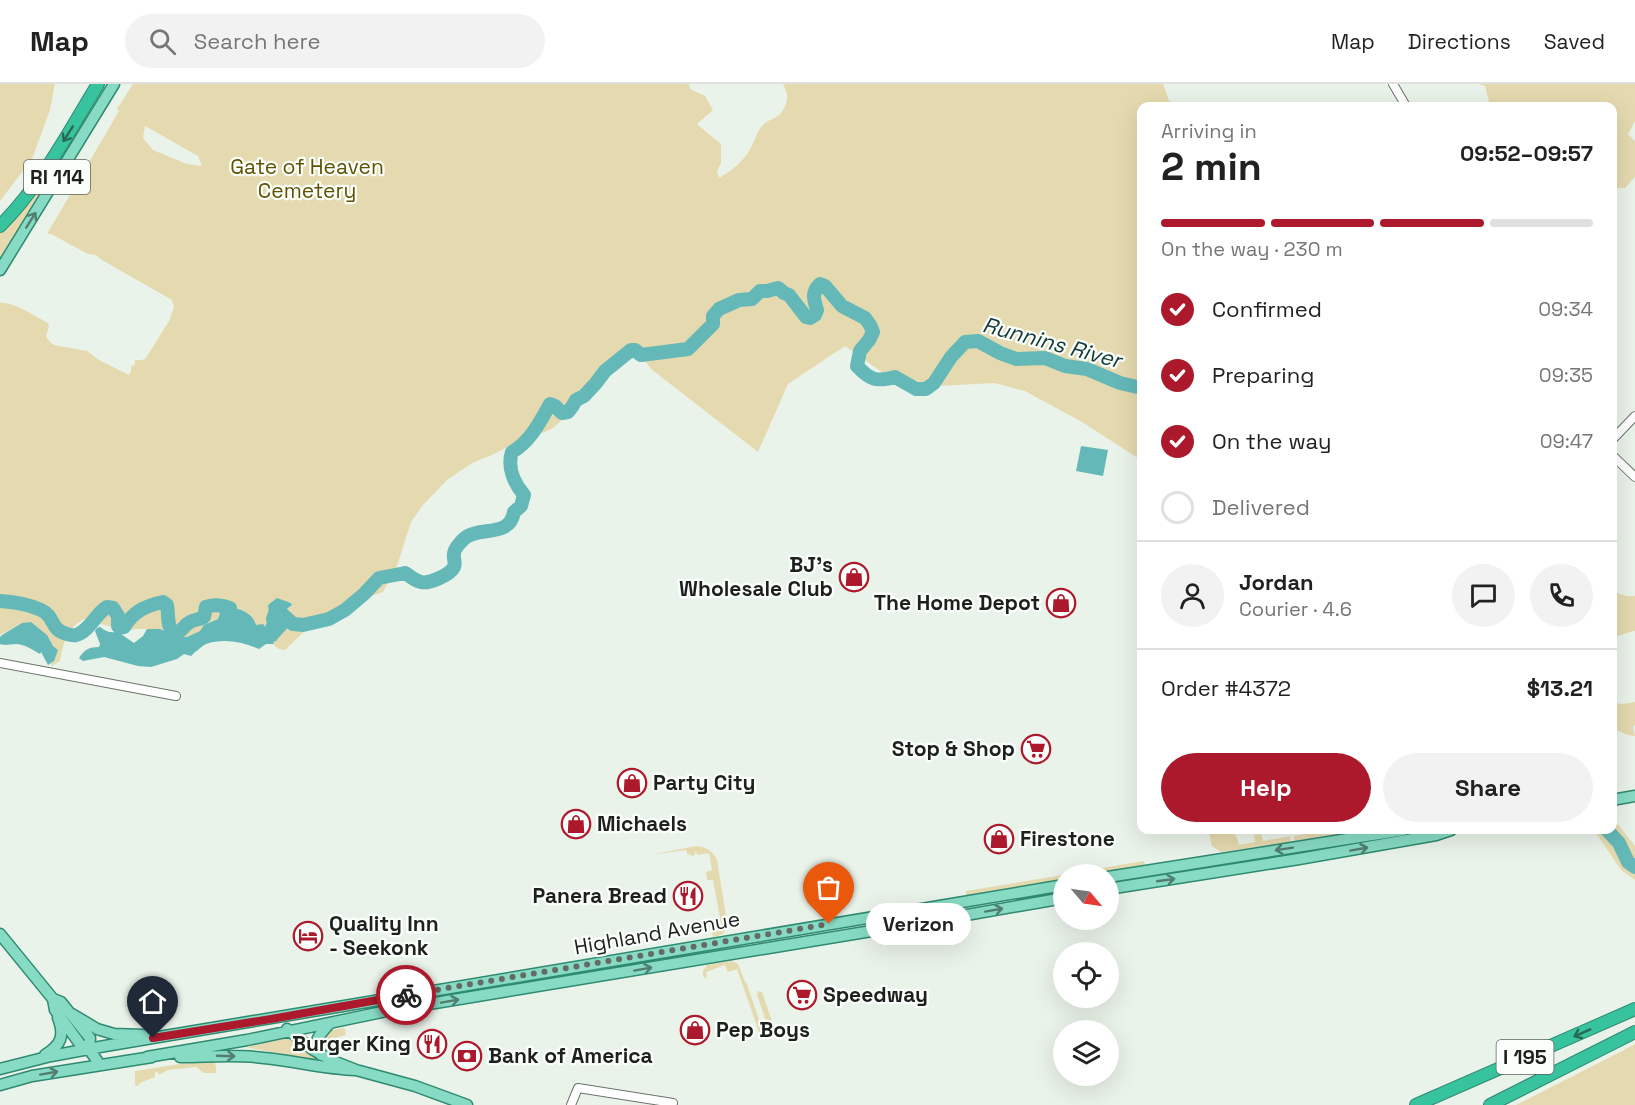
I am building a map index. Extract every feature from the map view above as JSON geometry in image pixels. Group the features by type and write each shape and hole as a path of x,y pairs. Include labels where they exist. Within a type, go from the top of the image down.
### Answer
{"highway":[{"name":"RI 114","path":"0,226 38,181 98,84"},
{"name":"I 195","path":"1416,1105 1635,1009"},
{"name":"I 195","path":"1490,1105 1635,1032"}],"main road":[{"name":"RI 114","path":"0,270 114,84"},
{"path":"1617,799 1635,796"},
{"path":"1119,875 1379,834"},
{"path":"1119,888 1439,834"},
{"name":"Highland Avenue","path":"173,1035 1053,887"},
{"name":"Highland Avenue","path":"147,1057 247,1040 387,1011 1053,899"},
{"path":"0,934 54,1004 80,1044 89,1049 100,1065"},
{"path":"54,1004 61,1002 72,1014 90,1038 89,1049"},
{"path":"34,1060 57,1046 61,1038 62,1030 54,1004"},
{"path":"72,1014 97,1029 114,1034 173,1035"},
{"path":"271,1019 290,1030 321,1056 356,1070 414,1086 467,1105"},
{"path":"321,1056 316,1043 320,1034 330,1023"},
{"path":"0,1069 51,1056 173,1035"},
{"path":"0,1084 32,1076 147,1057 218,1055 356,1070"}],"street":[{"path":"1393,84 1404,102"},
{"path":"1617,435 1635,416"},
{"path":"1617,460 1635,477"},
{"path":"0,663 176,696"},
{"path":"571,1105 578,1088 673,1103"}],"green space":[{"path":"0,84 55,84 50,110 32,159 0,201"},
{"name":"Gate of Heaven Cemetery","path":"133,84 689,84 690,89 705,96 713,110 697,124 721,144 721,163 717,171 719,178 741,162 762,126 783,111 787,98 783,84 1163,84 1171,102 1137,102 1137,457 1082,422 1025,391 994,383 938,386 886,375 845,346 788,384 758,452 651,369 638,351 600,368 578,406 553,428 529,436 472,463 447,480 423,505 411,522 398,563 383,592 363,602 319,617 285,650 277,648 272,642 285,632 288,622 284,611 292,605 291,602 268,604 269,617 265,627 256,625 250,614 245,611 215,609 220,613 218,619 187,637 179,637 160,629 126,631 84,619 70,632 64,643 60,661 52,666 51,663 54,661 52,645 46,635 37,628 22,623 0,635 0,303 18,307 48,323 46,336 54,345 87,351 99,360 129,375 135,360 146,358 169,321 174,307 172,300 97,256 47,234 119,111 117,109","holes":["145,126 198,156 202,166 187,164 153,150 143,138"]},
{"path":"1478,84 1635,84 1635,121 1628,134 1635,141 1635,177 1625,188 1617,188 1617,102 1489,102 1485,86"},
{"path":"87,112 89,114 0,260 0,232 12,220"},
{"path":"1617,593 1635,596 1635,631 1617,636"},
{"path":"1617,702 1635,702 1635,725 1633,727 1635,736 1617,730"},
{"path":"1617,823 1635,846 1635,880 1621,870 1597,834 1617,834"},
{"path":"1209,834 1234,834 1239,845 1255,842 1254,835 1261,834 1263,841 1290,836 1291,842 1221,852 1212,846"},
{"path":"1306,834 1338,834 1294,841 1294,836"},
{"path":"696,846 709,850 717,860 727,926 724,933 713,937 714,925 721,924 713,880 707,880 706,872 712,870 709,853 697,855 696,851 695,855 691,856 690,853 688,856 686,850 650,855"},
{"path":"1144,861 1145,866 1119,870 1119,865"},
{"path":"1053,877 1053,881 966,896 966,891"},
{"path":"732,961 738,964 746,982 763,1031 761,1038 737,969 728,972 725,965 706,972 707,979 703,976 707,965"},
{"path":"758,991 762,992 773,1024 771,1028 768,1027 757,995"},
{"path":"343,1028 346,1035 338,1037 334,1052 340,1052 337,1055 333,1054 325,1049 323,1042 331,1031"},
{"path":"290,1037 318,1060 248,1048 250,1046"},
{"path":"1635,1044 1635,1105 1516,1105 1620,1052"},
{"path":"214,1062 216,1073 204,1073 196,1067 168,1070 159,1075 157,1071 155,1077 138,1086 135,1085 135,1071 180,1064"}],"water":[{"path":"1081,446 1108,450 1103,476 1076,471"},
{"path":"277,598 292,605 284,611 288,627 273,642 274,644 266,644 259,649 233,642 213,642 204,645 191,656 184,654 177,659 151,667 104,657 83,661 79,658 87,650 99,647 95,631 100,627 122,635 134,643 143,636 147,629 160,629 179,637 187,637 200,631 204,625 218,619 220,613 213,604 218,601 224,601 227,606 245,611 256,625 263,624 265,627 269,617 268,605"},
{"path":"31,622 47,635 58,650 54,661 48,665 41,652 40,654 19,644 0,644 2,635 22,623"}],"waterway":[{"name":"Runnins River","path":"273,619 274,616 282,614 293,624 303,625 329,619 345,610 379,578 405,573 417,581 425,582 444,576 454,567 454,552 464,539 474,533 495,530 507,525 514,512 521,506 524,495 512,475 510,463 512,452 529,437 550,404 562,413 568,412 576,400 584,396 605,371 631,350 641,355 688,349 713,324 713,316 719,309 739,300 752,299 760,291 778,288 789,295 806,317 810,318 817,310 814,299 815,290 820,284 825,286 842,306 865,318 870,325 873,332 860,351 857,366 874,379 895,377 916,389 926,389 934,383 951,357 965,342 978,341 1016,359 1045,358 1065,366 1087,369 1120,383 1137,387"},
{"name":"Runnins River","path":"0,601 32,606 41,610 49,616 57,629 73,635 85,630 107,607 113,608 118,616 120,628 124,627 140,610 163,602 167,605 169,624 175,634 190,622 204,617 206,607 218,605 230,608"},
{"name":"Runnins River","path":"1611,834 1619,843 1628,862 1635,867"}],"way so far":[{"path":"406,995 829,924"}],"place":[{"name":"BJ's Wholesale Club","path":"854,577"},
{"name":"The Home Depot","path":"1061,603"},
{"name":"Stop & Shop","path":"1036,749"},
{"name":"Party City","path":"632,783"},
{"name":"Michaels","path":"576,824"},
{"name":"Firestone","path":"999,839"},
{"name":"Panera Bread","path":"688,896"},
{"name":"Verizon","path":"829,924"},
{"name":"Quality Inn - Seekonk","path":"308,936"},
{"name":"Speedway","path":"802,995"},
{"name":"Pep Boys","path":"695,1030"},
{"name":"Burger King","path":"432,1044"},
{"name":"Bank of America","path":"467,1056"}],"route":[{"path":"153,1038 406,995"}]}
